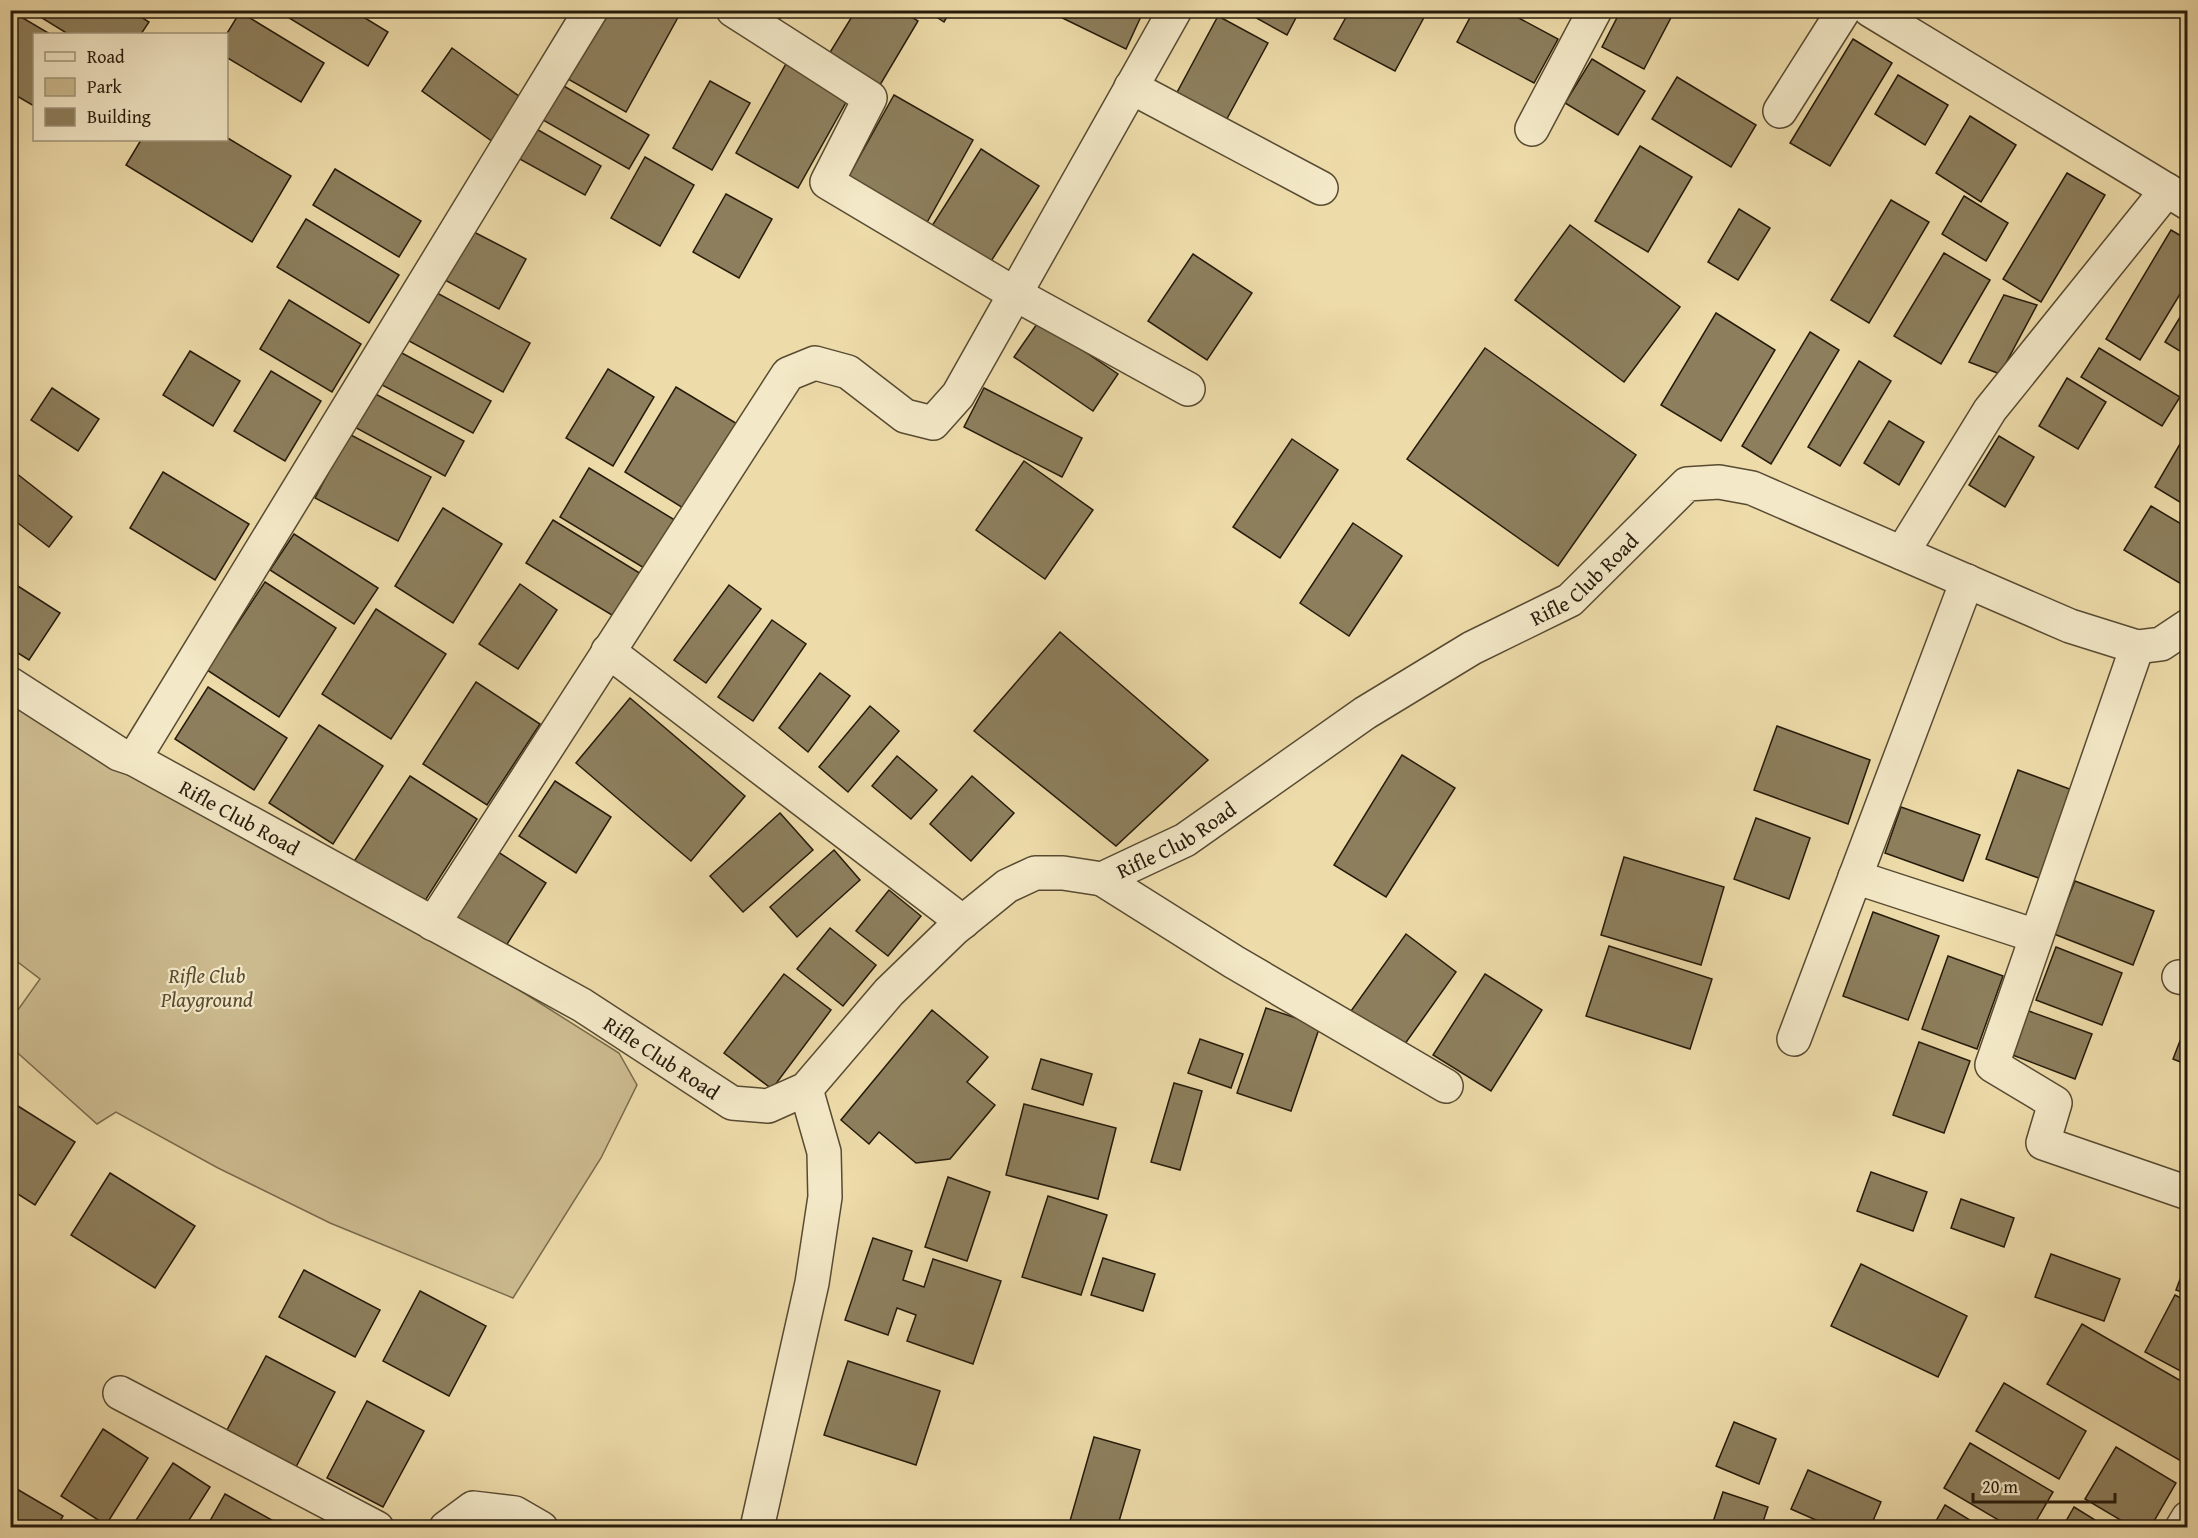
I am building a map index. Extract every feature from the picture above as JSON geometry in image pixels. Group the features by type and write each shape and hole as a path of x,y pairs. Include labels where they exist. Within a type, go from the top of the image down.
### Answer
{"street":[{"path":"134,759 591,10"},
{"path":"733,10 870,98 827,183 1015,294 1188,389"},
{"path":"433,924 788,374 815,363 848,372 905,416 933,423 958,395 1175,10"},
{"path":"1532,129 1595,10"},
{"path":"1780,111 1844,10"},
{"path":"1870,10 2177,197 1989,410 1902,553"},
{"path":"1131,87 1321,188"},
{"name":"Rifle Club Road","path":"10,684 119,754 134,759 582,1005 732,1103 768,1106 806,1089 889,992 963,922 1007,886 1035,873 1063,873 1102,879 1185,840 1365,713 1472,648 1570,600 1687,484 1719,482 1752,488 2070,626 2137,647 2161,644 2187,626"},
{"path":"1794,1039 1967,581"},
{"path":"2137,647 1992,1065 2055,1103 2043,1143 2187,1193"},
{"path":"608,651 963,922"},
{"path":"1855,877 2036,936"},
{"path":"1102,879 1234,962 1446,1086"},
{"path":"757,1527 812,1283 825,1197 824,1152 806,1089"},
{"path":"120,1393 377,1527"},
{"path":"446,1527 473,1508 515,1513 541,1527"},
{"path":"2182,1527 2187,1518"}],"green space":[{"name":"Rifle Club Playground","path":"16,698 516,988 619,1053 637,1085 601,1158 513,1298 330,1223 218,1168 116,1112 97,1124 11,1047 10,1021 40,979 11,957 10,706"}],"building":[{"path":"29,10 130,10 149,22 142,33 66,33"},
{"path":"276,10 352,10 388,32 368,66"},
{"path":"606,10 682,10 626,112 568,79"},
{"path":"749,10 785,10 775,27"},
{"path":"856,10 901,10 918,21 880,85 829,54"},
{"path":"926,10 951,10 944,22"},
{"path":"1046,10 1144,10 1126,49"},
{"path":"1242,10 1300,10 1287,35"},
{"path":"1350,10 1428,10 1395,71 1334,39"},
{"path":"1474,10 1504,10 1558,39 1534,83 1457,42"},
{"path":"1621,10 1675,10 1644,69 1602,47"},
{"path":"11,11 48,33 33,33 33,105 10,92"},
{"path":"240,12 324,63 301,102 228,58 227,33"},
{"path":"1218,16 1268,43 1223,126 1174,98"},
{"path":"1853,39 1892,63 1830,166 1790,143"},
{"path":"452,48 523,99 493,142 422,91"},
{"path":"1592,59 1645,91 1618,135 1565,103"},
{"path":"787,62 849,97 798,188 736,153"},
{"path":"1898,75 1948,105 1925,145 1875,114"},
{"path":"1677,77 1756,125 1731,167 1652,119"},
{"path":"710,81 750,103 712,170 673,148"},
{"path":"562,85 649,135 629,169 543,120"},
{"path":"894,95 973,140 925,226 846,181"},
{"path":"1970,116 2016,145 1981,202 1936,173"},
{"path":"533,127 601,166 585,195 516,157"},
{"path":"228,138 291,176 252,242 126,165 140,141 228,141"},
{"path":"1640,146 1692,177 1648,252 1595,221"},
{"path":"981,149 1039,186 988,266 930,229"},
{"path":"645,157 694,185 660,246 611,218"},
{"path":"335,169 421,221 399,257 313,205"},
{"path":"2067,173 2105,195 2041,302 2003,279"},
{"path":"726,194 772,219 739,278 693,252"},
{"path":"1964,196 2008,223 1986,261 1942,234"},
{"path":"1891,200 1929,222 1869,323 1831,300"},
{"path":"1739,209 1770,228 1738,280 1708,262"},
{"path":"306,219 399,275 369,323 277,267"},
{"path":"1570,225 1680,307 1624,382 1515,300"},
{"path":"470,230 526,259 499,309 443,279"},
{"path":"2171,230 2188,240 2188,281 2140,360 2106,339"},
{"path":"1944,253 1990,280 1941,364 1894,336"},
{"path":"1193,254 1252,293 1207,360 1148,321"},
{"path":"424,286 530,343 503,392 398,335"},
{"path":"2004,295 2037,305 2000,374 1969,362"},
{"path":"289,300 361,344 332,392 260,349"},
{"path":"2188,304 2188,356 2165,342"},
{"path":"1716,313 1775,350 1721,441 1661,405"},
{"path":"1039,321 1118,374 1093,411 1014,357"},
{"path":"1810,332 1839,350 1771,464 1742,446"},
{"path":"1485,348 1636,455 1558,566 1407,459"},
{"path":"2099,348 2180,397 2162,426 2081,377"},
{"path":"190,351 240,381 213,426 163,395"},
{"path":"400,352 491,401 473,433 382,385"},
{"path":"1859,361 1891,381 1840,466 1808,447"},
{"path":"608,369 654,397 613,466 566,438"},
{"path":"271,371 321,401 285,461 234,431"},
{"path":"2067,378 2106,402 2078,449 2039,426"},
{"path":"676,387 739,425 688,511 625,472"},
{"path":"52,388 99,419 78,451 31,420"},
{"path":"984,388 1082,438 1062,477 964,427"},
{"path":"368,390 464,441 445,476 349,424"},
{"path":"1889,421 1924,442 1899,485 1864,463"},
{"path":"349,434 431,477 398,541 315,498"},
{"path":"1999,436 2034,457 2005,507 1969,485"},
{"path":"1292,439 1338,470 1280,558 1233,527"},
{"path":"2180,444 2188,448 2188,507 2155,487"},
{"path":"1024,461 1093,510 1045,579 976,530"},
{"path":"589,468 678,522 649,571 560,517"},
{"path":"163,472 249,524 215,580 130,528"},
{"path":"16,473 72,517 49,547 10,517 10,480"},
{"path":"2151,506 2188,528 2188,588 2124,550"},
{"path":"443,508 502,544 453,623 395,586"},
{"path":"553,520 651,580 625,623 526,563"},
{"path":"1353,523 1402,556 1349,636 1300,603"},
{"path":"294,534 378,588 354,624 270,570"},
{"path":"10,581 60,613 29,660 10,648"},
{"path":"265,582 336,628 279,717 207,670"},
{"path":"520,584 557,610 518,669 479,644"},
{"path":"729,585 761,609 706,683 674,660"},
{"path":"376,609 446,654 391,739 322,694"},
{"path":"772,620 806,644 753,721 718,697"},
{"path":"1060,632 1208,760 1116,846 974,731"},
{"path":"820,673 850,696 808,752 779,728"},
{"path":"476,682 540,724 487,805 423,764"},
{"path":"208,687 287,738 254,790 175,739"},
{"path":"630,698 745,796 691,861 576,763"},
{"path":"870,706 899,731 848,792 819,767"},
{"path":"319,725 383,766 333,844 269,803"},
{"path":"1777,726 1870,760 1848,824 1754,790"},
{"path":"1402,755 1455,788 1386,897 1334,865"},
{"path":"897,756 937,790 911,819 872,786"},
{"path":"2018,770 2075,791 2044,880 1986,859"},
{"path":"410,776 477,819 421,907 353,863"},
{"path":"972,776 1014,813 971,861 930,824"},
{"path":"555,781 611,817 576,873 519,836"},
{"path":"1901,807 1980,835 1963,881 1885,853"},
{"path":"780,813 813,850 743,912 710,876"},
{"path":"1756,818 1810,838 1789,899 1734,879"},
{"path":"495,850 546,883 504,949 453,916"},
{"path":"834,850 860,880 797,937 770,907"},
{"path":"1624,857 1724,887 1701,965 1601,935"},
{"path":"2075,881 2154,911 2133,965 2054,934"},
{"path":"889,890 921,916 888,956 856,931"},
{"path":"1873,912 1939,936 1908,1020 1843,996"},
{"path":"830,928 876,965 843,1006 797,969"},
{"path":"1406,934 1456,972 1402,1048 1351,1011"},
{"path":"1609,946 1712,979 1690,1049 1586,1016"},
{"path":"2056,947 2122,973 2102,1025 2036,1000"},
{"path":"1948,956 2003,976 1977,1049 1922,1029"},
{"path":"784,974 831,1010 772,1089 724,1053"},
{"path":"1485,974 1542,1010 1491,1091 1433,1055"},
{"path":"1266,1008 1320,1026 1291,1111 1237,1093"},
{"path":"932,1010 988,1057 967,1082 995,1105 950,1159 916,1163 879,1132 869,1144 841,1120"},
{"path":"2026,1010 2092,1034 2075,1079 2010,1054"},
{"path":"2188,1020 2188,1065 2173,1059"},
{"path":"1200,1039 1243,1054 1231,1088 1188,1073"},
{"path":"1919,1042 1970,1061 1944,1133 1893,1115"},
{"path":"1041,1059 1092,1074 1083,1105 1032,1089"},
{"path":"1174,1083 1202,1091 1180,1170 1151,1162"},
{"path":"10,1101 75,1142 35,1205 10,1189"},
{"path":"1024,1104 1116,1128 1098,1199 1006,1175"},
{"path":"1871,1172 1927,1192 1913,1231 1857,1211"},
{"path":"110,1173 195,1226 155,1288 71,1235"},
{"path":"948,1177 990,1192 967,1261 925,1247"},
{"path":"1048,1196 1107,1215 1081,1295 1022,1277"},
{"path":"1961,1199 2014,1218 2004,1247 1951,1228"},
{"path":"873,1238 912,1251 903,1280 924,1287 933,1259 1001,1281 973,1364 907,1341 916,1315 897,1308 888,1335 845,1320"},
{"path":"2051,1254 2120,1279 2104,1321 2035,1297"},
{"path":"1103,1258 1155,1274 1143,1311 1091,1295"},
{"path":"2188,1258 2188,1294 2176,1290"},
{"path":"1861,1264 1967,1316 1938,1377 1831,1326"},
{"path":"304,1270 380,1310 355,1357 279,1317"},
{"path":"420,1291 486,1326 449,1396 383,1361"},
{"path":"2175,1295 2188,1302 2188,1375 2145,1352"},
{"path":"2082,1324 2188,1385 2188,1465 2047,1384"},
{"path":"266,1356 335,1392 296,1467 227,1430"},
{"path":"848,1361 940,1391 916,1465 824,1435"},
{"path":"2004,1383 2086,1431 2059,1479 1976,1431"},
{"path":"367,1401 424,1431 383,1507 327,1478"},
{"path":"1734,1422 1776,1439 1759,1484 1716,1466"},
{"path":"103,1429 148,1458 106,1525 61,1496"},
{"path":"1094,1437 1140,1450 1117,1528 1068,1528"},
{"path":"1970,1443 2053,1492 2032,1528 2012,1528 1944,1488"},
{"path":"2116,1447 2176,1483 2150,1528 2134,1528 2085,1499"},
{"path":"173,1463 210,1487 184,1528 131,1528"},
{"path":"1808,1470 1881,1502 1870,1528 1834,1528 1791,1509"},
{"path":"10,1485 63,1516 56,1528 10,1528"},
{"path":"1723,1492 1768,1507 1761,1528 1711,1528"},
{"path":"225,1494 286,1528 206,1528"},
{"path":"1945,1505 1983,1528 1932,1528"},
{"path":"2074,1507 2108,1528 2062,1528"}]}
